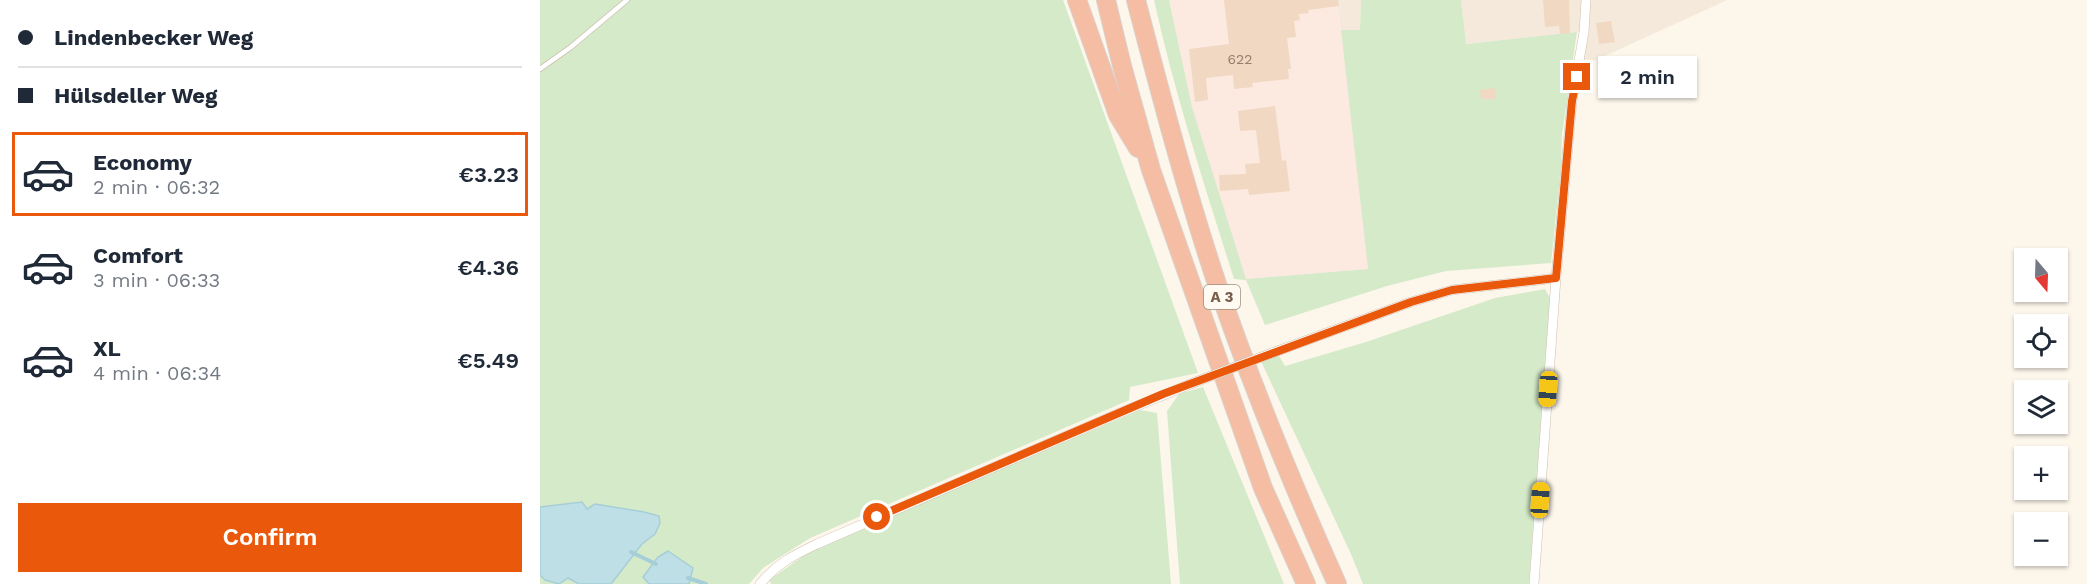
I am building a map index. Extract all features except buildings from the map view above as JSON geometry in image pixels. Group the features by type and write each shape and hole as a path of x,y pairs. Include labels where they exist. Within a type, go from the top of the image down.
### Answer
{"highway":[{"path":"1077,0 1118,115 1151,170"},
{"name":"A 3","path":"1106,0 1151,170 1263,488 1306,584"},
{"name":"A 3","path":"1136,0 1180,166 1218,285 1289,478 1337,584"}],"street":[{"path":"1534,584 1556,278 1572,101 1584,32 1586,0"},
{"path":"760,584 772,570 789,557 816,544 1106,418 1198,381 1411,302 1452,290 1556,278"}],"lane":[{"path":"540,69 571,47 627,0"}],"shaded area":[{"path":"1169,0 1337,0 1368,269 1245,279 1192,107"},
{"path":"1337,0 1361,0 1360,30 1341,30"},
{"path":"1461,0 1727,0 1583,66 1587,31 1465,44"}],"green space":[{"path":"540,0 1063,0 1198,373 1130,387 1129,400 810,538 763,568 749,584 540,584"},
{"path":"1154,0 1169,0 1192,107 1246,279 1368,269 1341,30 1360,30 1361,0 1461,0 1466,44 1577,32 1562,134 1561,167 1551,263 1446,271 1387,286 1265,325 1246,280 1234,279 1181,106"},
{"path":"1545,289 1550,298 1529,584 1363,584 1260,359 1279,356 1285,366 1363,343 1495,298"},
{"path":"1203,387 1284,584 1180,584 1167,411 1179,394"},
{"path":"1140,410 1157,413 1171,584 771,584 769,580 815,548"}],"water":[{"path":"582,502 587,509 595,504 659,516 660,523 655,534 642,544 611,584 579,584 568,578 559,584 545,580 540,575 540,507"},
{"path":"668,551 693,568 689,584 649,584 643,577 658,557"}],"waterway":[{"path":"631,552 656,564"},
{"path":"688,578 706,584"}],"route":[{"path":"877,517 1163,394 1411,302 1452,290 1556,278 1572,101 1577,77"}]}
